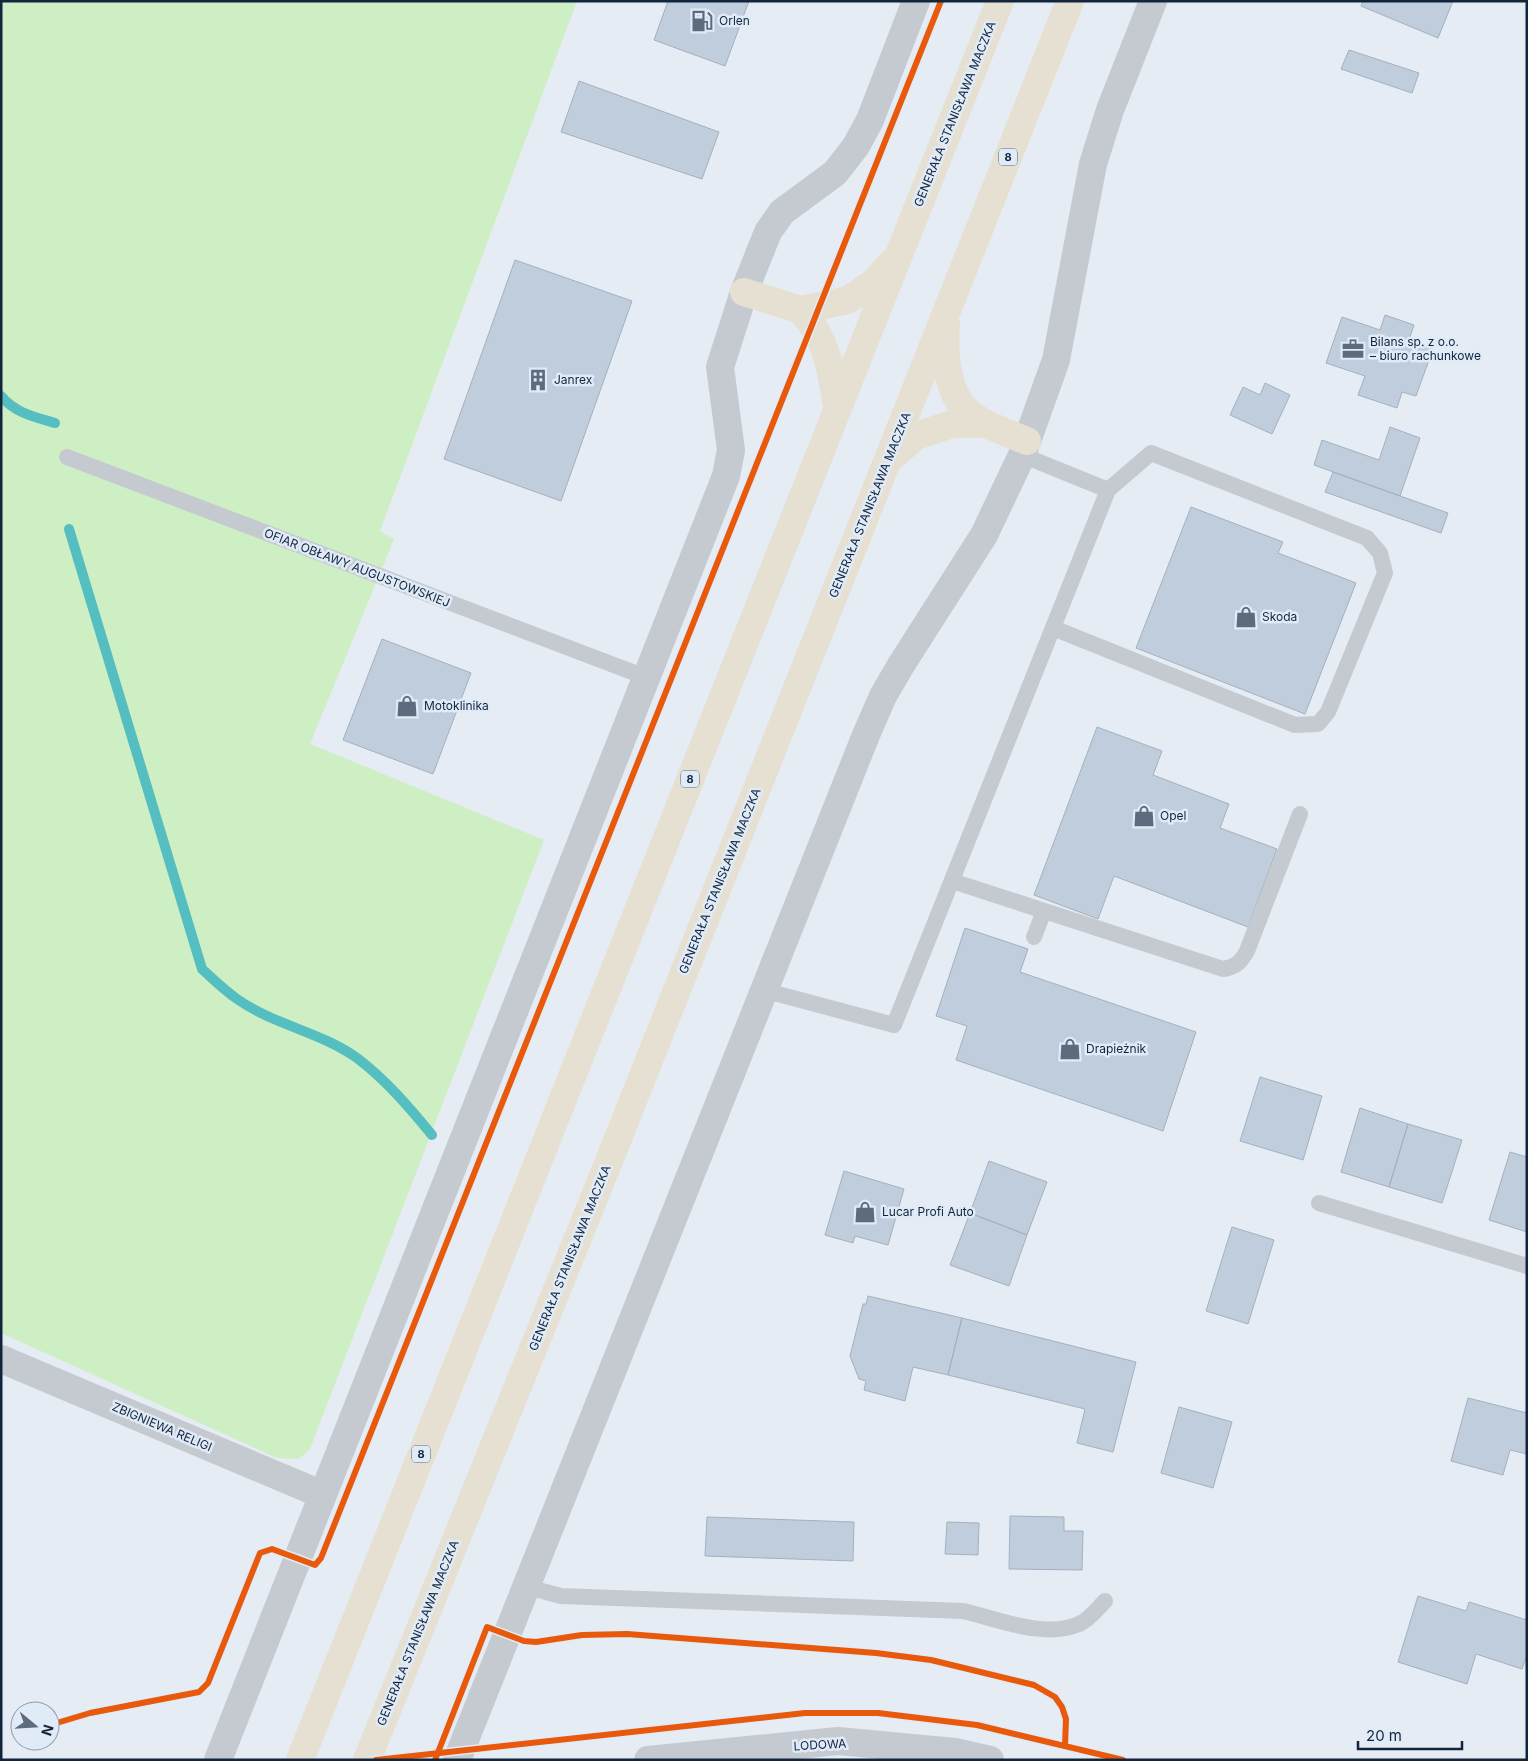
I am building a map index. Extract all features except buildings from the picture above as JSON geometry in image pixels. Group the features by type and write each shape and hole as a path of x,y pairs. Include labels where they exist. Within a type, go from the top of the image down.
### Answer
{"highway":[{"name":"GENERAŁA STANISŁAWA MACZKA","path":"300,1760 1000,1"},
{"name":"GENERAŁA STANISŁAWA MACZKA","path":"367,1760 616,1146 1070,1"},
{"path":"744,292 801,310 848,300 873,283 899,254"},
{"path":"801,310 813,324 825,346 837,409"},
{"path":"946,312 945,343 949,374 960,403 986,424 1024,448"},
{"path":"887,461 916,436 952,424 986,424"}],"street":[{"path":"218,1760 648,678 730,464 731,450 721,390 720,367 744,292 768,232 782,212 835,173 856,146 870,120 916,1"},
{"path":"457,1760 883,696 984,535 1024,448 1056,360 1093,164 1110,110 1153,1"},
{"name":"ZBIGNIEWA RELIGI","path":"1,1359 323,1495"},
{"name":"LODOWA","path":"648,1760 838,1741 955,1752 990,1760"}],"lane":[{"path":"1024,448 1108,490"},
{"path":"764,990 894,1025 1108,490 1151,453 1367,538 1380,553 1385,573 1328,712 1318,724 1296,725 1053,628"},
{"name":"OFIAR OBŁAWY AUGUSTOWSKIEJ","path":"67,457 648,678"},
{"path":"952,882 1223,968 1233,967 1242,961 1247,950 1300,814"},
{"path":"1034,936 1044,911"},
{"path":"1319,1203 1527,1266"},
{"path":"527,1587 560,1596 962,1610 1022,1625 1058,1630 1081,1623 1105,1601"}],"green space":[{"path":"1,1 577,1 380,531 394,539 310,744 544,840 310,1449 299,1459 277,1458 1,1333"}],"waterway":[{"path":"1,396 13,407 55,423"},
{"path":"69,529 202,969 228,992 251,1008 328,1041 357,1058 368,1066 406,1104 432,1135"}],"cycle path":[{"path":"60,1722 90,1713 199,1692 208,1683 260,1553 272,1549 315,1565 321,1558 941,1"},
{"path":"435,1760 487,1627 524,1641 536,1642 582,1635 627,1634 876,1653 931,1660 1034,1685 1055,1697 1062,1707 1066,1719 1065,1746"},
{"path":"376,1760 805,1713 878,1713 977,1725 1123,1760"}],"place":[{"name":"Orlen","path":"702,21"},
{"name":"Bilans sp. z o.o. – biuro rachunkowe","path":"1353,349"},
{"name":"Janrex","path":"538,380"},
{"name":"Skoda","path":"1246,617"},
{"name":"Motoklinika","path":"407,706"},
{"name":"Opel","path":"1144,816"},
{"name":"Drapieżnik","path":"1070,1049"},
{"name":"Lucar Profi Auto","path":"865,1212"}]}
